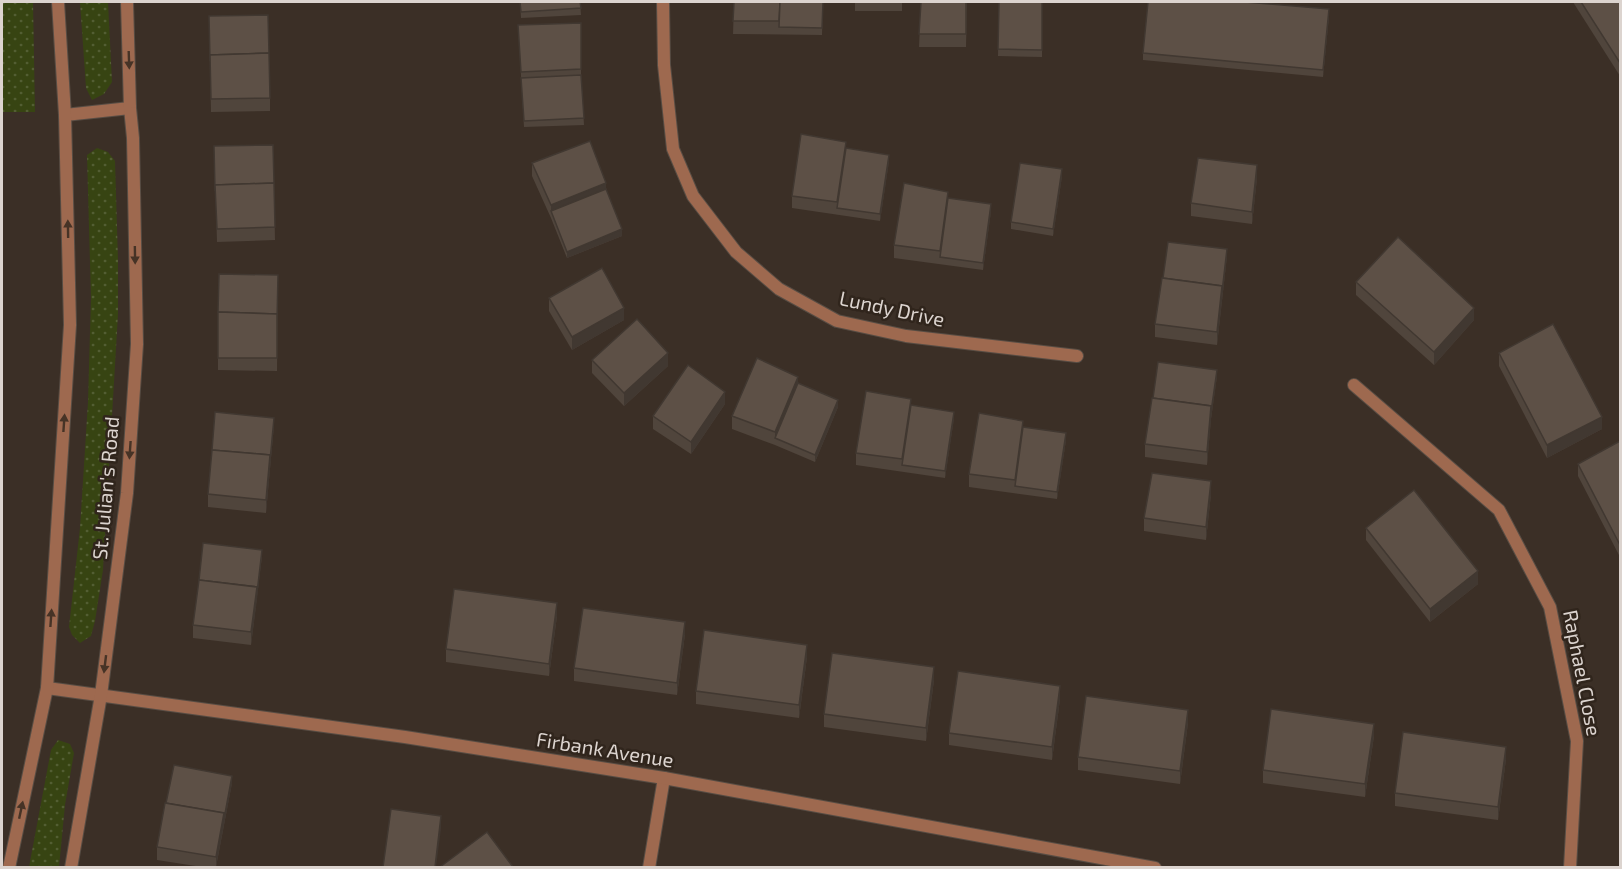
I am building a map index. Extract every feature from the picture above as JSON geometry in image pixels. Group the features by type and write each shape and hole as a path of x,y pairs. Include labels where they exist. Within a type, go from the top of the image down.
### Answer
{"street":[{"path":"9,867 46,688 70,325 65,115 58,2"},
{"name":"St. Julian's Road","path":"71,867 101,695 127,493 137,344 133,138 127,2"},
{"name":"Lundy Drive","path":"663,2 664,65 673,149 693,196 736,252 779,289 837,321 906,336 1077,356"},
{"path":"65,115 130,108"},
{"name":"Raphael Close","path":"1354,385 1499,510 1550,607 1577,741 1570,867"},
{"name":"Firbank Avenue","path":"46,688 405,738 664,778 1155,867"},
{"path":"649,867 664,778"}],"green space":[{"path":"2,2 33,2 35,112 2,112"},
{"path":"80,2 108,2 112,82 104,94 92,100 86,88"},
{"path":"97,148 108,152 115,161 118,314 103,570 91,636 80,643 72,635 69,627 80,528 88,402 91,298 87,155"},
{"path":"58,740 70,744 74,753 65,805 59,867 29,867 51,750"}],"building":[{"path":"520,2 580,2 581,8 521,12"},
{"path":"734,2 780,2 779,21 733,21"},
{"path":"780,2 823,2 822,28 779,27"},
{"path":"921,2 966,2 966,34 919,34"},
{"path":"999,2 1042,2 1042,50 998,49"},
{"path":"1148,2 1245,2 1329,9 1323,70 1143,53"},
{"path":"1581,2 1620,2 1620,63"},
{"path":"268,15 269,53 210,55 210,61 209,16"},
{"path":"581,23 581,69 521,72 518,25"},
{"path":"269,53 270,98 211,99 210,55"},
{"path":"581,75 584,118 524,121 521,78"},
{"path":"801,134 846,142 837,202 792,196"},
{"path":"590,141 606,183 551,205 532,163"},
{"path":"273,145 274,183 215,185 215,191 214,146"},
{"path":"846,148 889,155 880,214 837,208"},
{"path":"1198,158 1257,165 1252,212 1191,203"},
{"path":"1020,163 1062,169 1053,229 1011,222"},
{"path":"274,183 275,227 217,229 215,185"},
{"path":"904,183 948,192 940,251 894,245"},
{"path":"606,189 622,229 567,252 551,211"},
{"path":"948,198 991,204 983,263 940,257"},
{"path":"1398,237 1474,308 1434,352 1356,282"},
{"path":"1168,242 1227,249 1222,292 1222,286 1163,278"},
{"path":"602,268 624,308 572,337 549,298"},
{"path":"219,274 278,275 277,320 277,314 218,312"},
{"path":"1162,278 1222,286 1217,332 1155,324"},
{"path":"218,312 277,314 277,358 218,358"},
{"path":"637,319 668,353 624,393 592,360"},
{"path":"1553,324 1602,417 1547,445 1499,353"},
{"path":"757,358 798,377 775,432 732,416"},
{"path":"1158,362 1217,370 1211,412 1211,406 1153,398"},
{"path":"688,365 725,392 691,442 653,416"},
{"path":"798,383 838,400 815,455 775,438"},
{"path":"866,391 911,399 902,459 856,453"},
{"path":"1152,398 1211,406 1207,452 1145,444"},
{"path":"911,405 954,412 945,471 902,465"},
{"path":"215,412 274,418 270,461 270,455 212,450"},
{"path":"979,413 1023,421 1015,480 969,474"},
{"path":"1023,427 1066,433 1057,492 1015,486"},
{"path":"1620,441 1620,545 1578,464"},
{"path":"212,450 270,455 266,500 208,494"},
{"path":"1152,473 1211,481 1206,527 1144,518"},
{"path":"1414,490 1478,571 1430,609 1366,528"},
{"path":"203,543 262,550 257,593 257,587 199,580"},
{"path":"199,580 257,587 251,632 193,625"},
{"path":"454,589 557,603 549,664 446,649"},
{"path":"583,608 685,622 677,683 574,668"},
{"path":"704,630 807,645 799,705 696,691"},
{"path":"832,653 934,667 926,728 824,714"},
{"path":"958,671 1060,686 1052,747 949,733"},
{"path":"1086,696 1188,710 1180,771 1078,757"},
{"path":"1271,709 1374,724 1365,784 1263,770"},
{"path":"1403,732 1506,747 1498,807 1395,793"},
{"path":"174,765 232,776 224,819 224,813 166,803"},
{"path":"165,803 224,813 216,857 157,847"},
{"path":"391,809 441,816 435,867 383,867"},
{"path":"487,832 513,867 440,867"}]}
